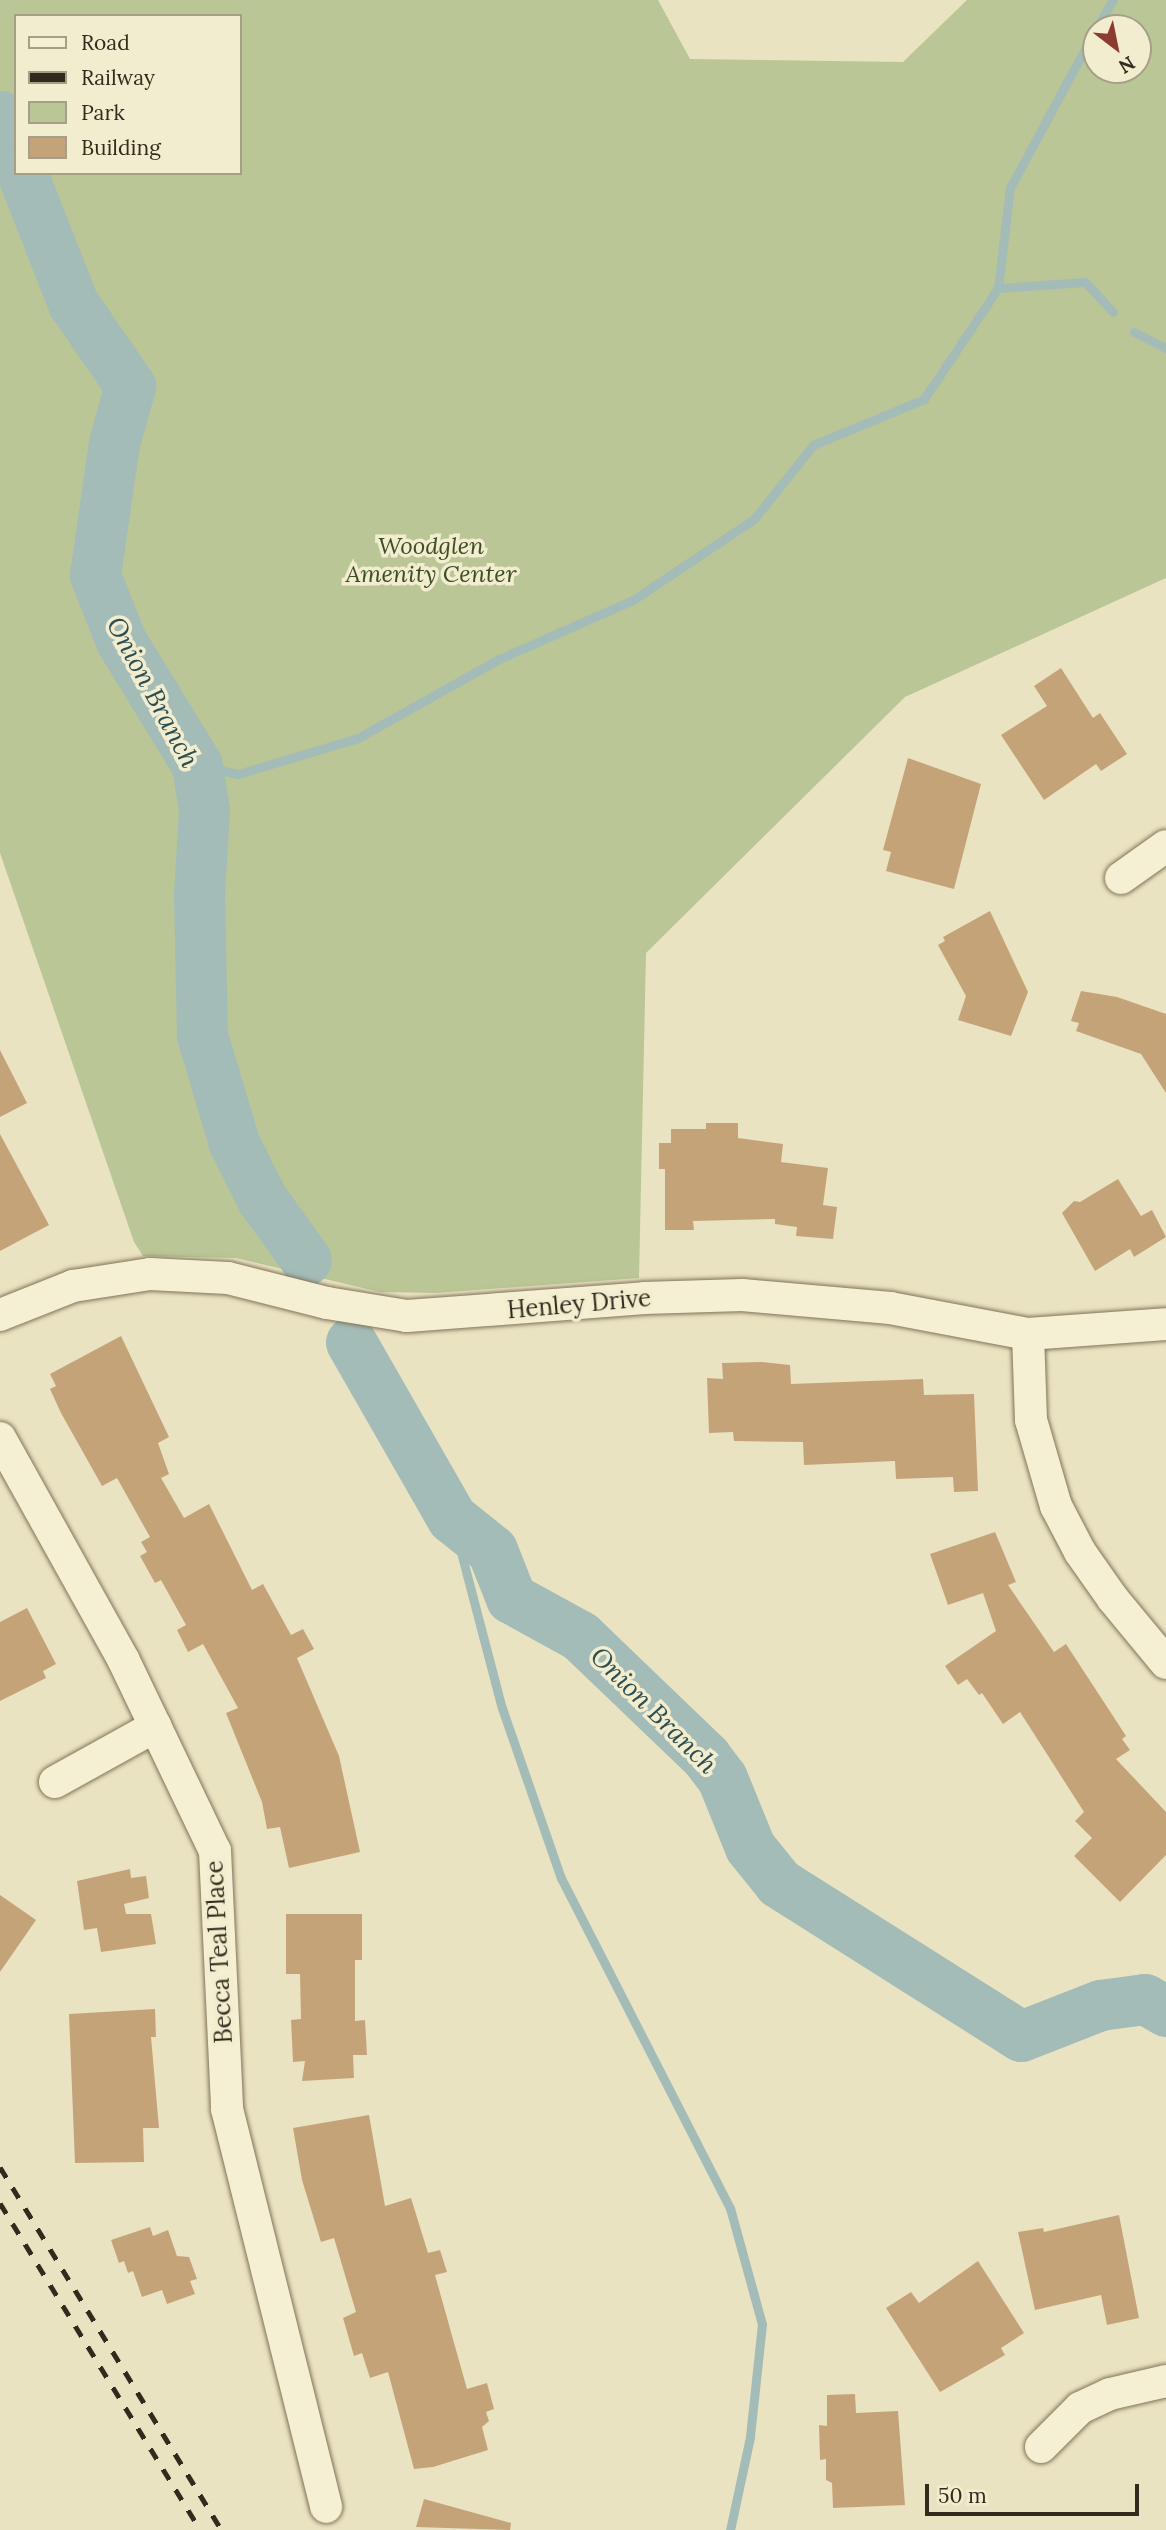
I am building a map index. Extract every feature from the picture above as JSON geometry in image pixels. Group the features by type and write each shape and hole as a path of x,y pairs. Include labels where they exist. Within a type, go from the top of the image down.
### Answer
{"street":[{"path":"1121,878 1166,846"},
{"name":"Henley Drive","path":"0,1315 74,1286 150,1274 228,1278 327,1303 407,1316 644,1298 743,1295 890,1308 1028,1334 1166,1324"},
{"path":"1028,1334 1031,1420 1056,1506 1106,1590 1166,1663"},
{"name":"Becca Teal Place","path":"0,1438 60,1541 156,1726 215,1851 227,2109 326,2507"},
{"path":"55,1782 156,1726"},
{"path":"1041,2447 1080,2408 1110,2394 1166,2381"}],"green space":[{"name":"Woodglen Amenity Center","path":"0,0 658,0 690,59 903,62 967,0 1166,0 1166,578 905,697 646,953 639,1278 436,1293 380,1292 236,1258 143,1256 134,1242 0,853"}],"building":[{"path":"1061,668 1093,718 1100,713 1127,754 1101,771 1096,764 1044,800 1001,735 1047,706 1034,686"},
{"path":"908,758 981,784 954,889 886,871 891,852 883,850"},
{"path":"990,911 1028,992 1011,1036 958,1020 966,996 938,945 945,941 943,937"},
{"path":"1081,991 1117,997 1166,1014 1166,1093 1141,1054 1076,1031 1079,1023 1071,1021"},
{"path":"0,1050 27,1103 0,1117"},
{"path":"706,1123 738,1123 738,1138 783,1144 781,1162 828,1168 823,1205 837,1207 833,1239 796,1236 797,1227 775,1224 775,1219 693,1221 694,1230 665,1230 665,1169 659,1169 659,1143 671,1143 671,1129 706,1129"},
{"path":"0,1134 49,1225 0,1251"},
{"path":"1118,1179 1141,1216 1152,1210 1166,1237 1134,1257 1130,1249 1095,1271 1062,1213 1074,1201 1080,1202"},
{"path":"121,1336 169,1437 158,1443 169,1474 161,1478 184,1518 209,1504 252,1590 263,1584 291,1635 303,1629 314,1649 297,1658 339,1756 360,1852 289,1868 280,1827 267,1829 262,1802 226,1713 238,1708 203,1644 188,1652 177,1630 186,1625 161,1580 155,1583 140,1556 147,1552 141,1542 150,1537 117,1478 102,1486 61,1413 50,1389 56,1386 50,1374"},
{"path":"762,1362 790,1365 791,1384 923,1379 924,1395 974,1394 978,1491 954,1492 953,1477 896,1479 895,1461 804,1465 803,1442 734,1441 733,1432 709,1433 707,1378 723,1379 722,1363"},
{"path":"995,1532 1016,1582 1008,1585 1054,1652 1066,1644 1126,1736 1122,1739 1130,1750 1116,1759 1166,1812 1166,1855 1120,1902 1074,1856 1092,1838 1075,1821 1084,1812 1020,1712 1003,1724 982,1693 979,1695 967,1679 958,1685 945,1666 996,1631 983,1593 948,1605 930,1554"},
{"path":"27,1608 56,1664 43,1671 46,1678 0,1701 0,1622"},
{"path":"130,1869 131,1878 146,1876 149,1898 124,1904 126,1914 151,1914 156,1944 101,1952 97,1928 84,1930 77,1881"},
{"path":"0,1895 36,1920 0,1972"},
{"path":"286,1914 362,1914 362,1960 355,1960 355,2021 365,2020 367,2055 353,2055 354,2078 302,2081 305,2061 293,2062 291,2020 301,2019 300,1974 286,1974"},
{"path":"155,2009 156,2037 151,2037 159,2128 143,2128 144,2162 75,2163 69,2014"},
{"path":"369,2115 385,2206 411,2198 428,2253 440,2250 447,2272 435,2275 467,2389 487,2383 494,2409 486,2412 489,2421 482,2427 488,2450 433,2467 414,2469 388,2372 370,2378 362,2353 354,2356 343,2318 356,2312 334,2238 321,2242 302,2180 293,2128"},
{"path":"1119,2215 1139,2318 1107,2325 1101,2295 1035,2310 1018,2232 1043,2228 1044,2232"},
{"path":"150,2227 153,2236 168,2230 177,2256 189,2257 197,2279 190,2281 195,2294 167,2304 162,2290 142,2297 133,2271 128,2273 124,2261 119,2263 111,2240"},
{"path":"978,2261 1024,2333 1001,2348 1005,2355 940,2392 886,2308 911,2292 919,2303"},
{"path":"855,2394 856,2413 898,2411 905,2505 833,2508 832,2483 826,2480 826,2459 820,2460 819,2425 827,2426 827,2395"},
{"path":"424,2499 511,2523 510,2530 416,2527"}],"waterway":[{"path":"1104,14 1113,0"},
{"path":"998,288 1010,188 1082,54"},
{"name":"Onion Branch","path":"0,116 14,153"},
{"name":"Onion Branch","path":"23,175 73,303 130,386 114,443 95,575 121,641 197,765 204,810 199,893 202,1035 234,1143 262,1199 306,1260"},
{"path":"197,765 238,774 358,738 499,659 633,600 754,519 813,445 924,399 998,288 1085,282 1113,312"},
{"path":"1134,332 1166,348"},
{"name":"Onion Branch","path":"351,1342 452,1518 492,1550 511,1598 580,1636 706,1757 722,1778 750,1847 779,1883 1021,2036 1100,2005 1145,1999 1166,2011"},
{"path":"452,1518 502,1708 561,1878 730,2208 762,2324 750,2437 730,2530"}],"railway":[{"path":"0,2167 222,2530"},
{"path":"0,2203 200,2530"}]}
